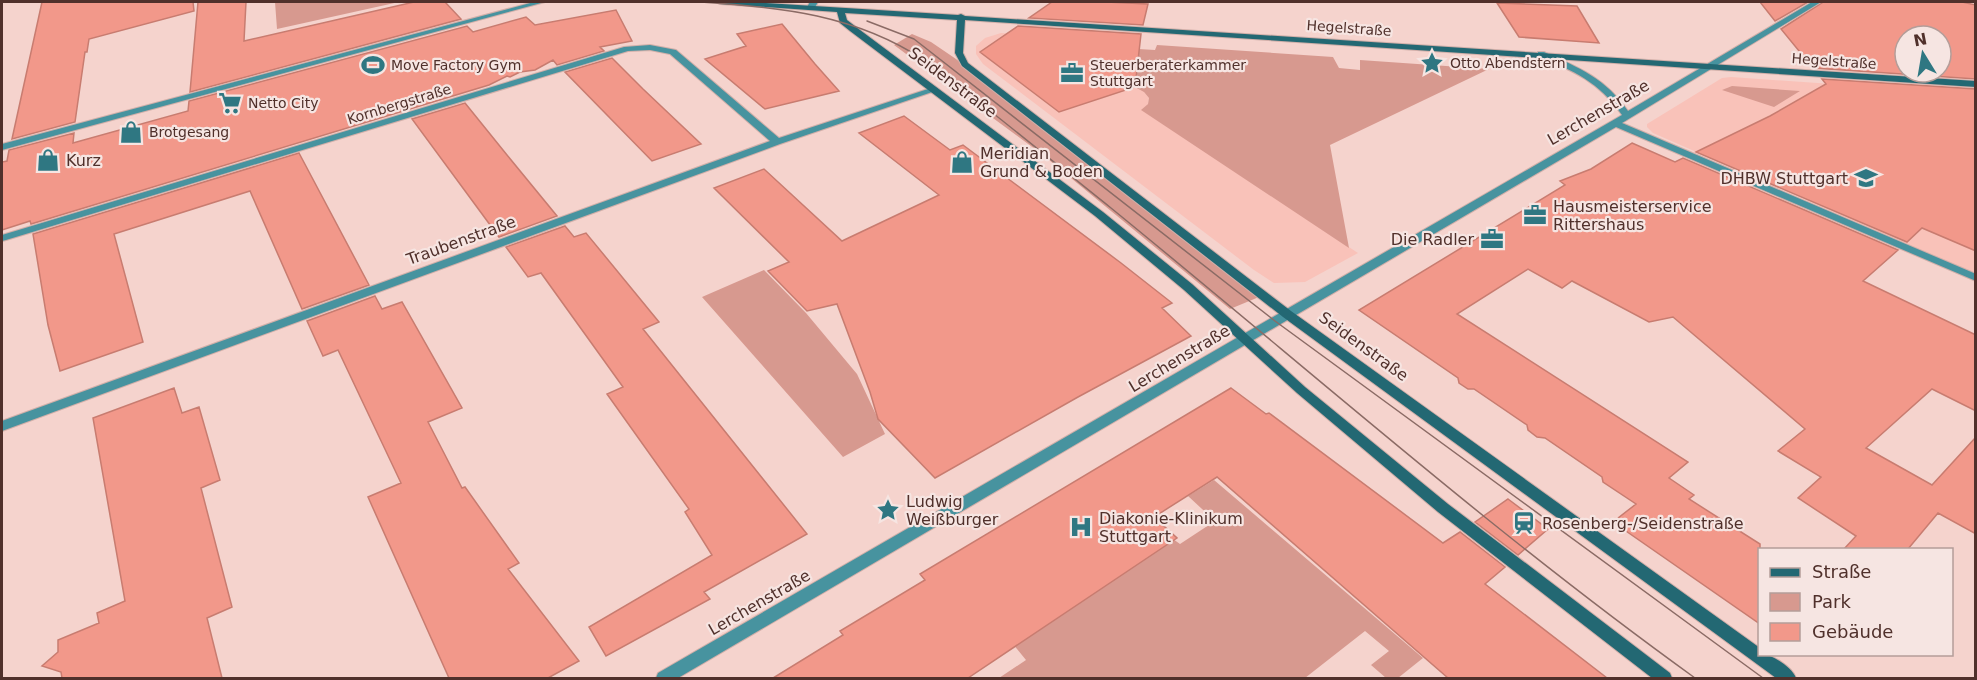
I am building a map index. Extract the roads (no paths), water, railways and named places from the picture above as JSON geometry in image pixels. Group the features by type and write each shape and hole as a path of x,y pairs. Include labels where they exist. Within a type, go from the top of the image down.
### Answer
{"street":[{"path":"2,147 542,2"},
{"name":"Hegelstraße","path":"720,2 812,4 840,9 1976,84"},
{"name":"Lerchenstraße","path":"664,678 1628,116 1818,2"},
{"name":"Seidenstraße","path":"840,9 843,21 1099,214 1188,287 1301,390 1443,508 1664,678"},
{"name":"Seidenstraße","path":"961,16 959,52 965,64 1287,314 1788,678"},
{"name":"Kornbergstraße","path":"2,238 627,49 642,47 655,47 673,52 777,142"},
{"path":"1540,54 1601,83 1628,116"},
{"name":"Traubenstraße","path":"2,426 777,142 934,90"},
{"path":"1615,123 1976,278"}],"tram line":[{"path":"701,2 789,11 845,23 898,45 924,60 1111,208 1472,507 1695,678"},
{"path":"867,21 914,39 1275,321 1763,678"}],"place":[{"name":"Otto Abendstern","path":"1432,63"},
{"name":"Move Factory Gym","path":"373,65"},
{"name":"Steuerberaterkammer Stuttgart","path":"1072,73"},
{"name":"Netto City","path":"230,103"},
{"name":"Brotgesang","path":"131,132"},
{"name":"Kurz","path":"48,160"},
{"name":"Meridian Grund & Boden","path":"962,162"},
{"name":"DHBW Stuttgart","path":"1866,178"},
{"name":"Hausmeisterservice Rittershaus","path":"1535,215"},
{"name":"Die Radler","path":"1492,239"},
{"name":"Ludwig Weißburger","path":"888,510"},
{"name":"Rosenberg-/Seidenstraße","path":"1524,523"},
{"name":"Diakonie-Klinikum Stuttgart","path":"1081,527"}]}
